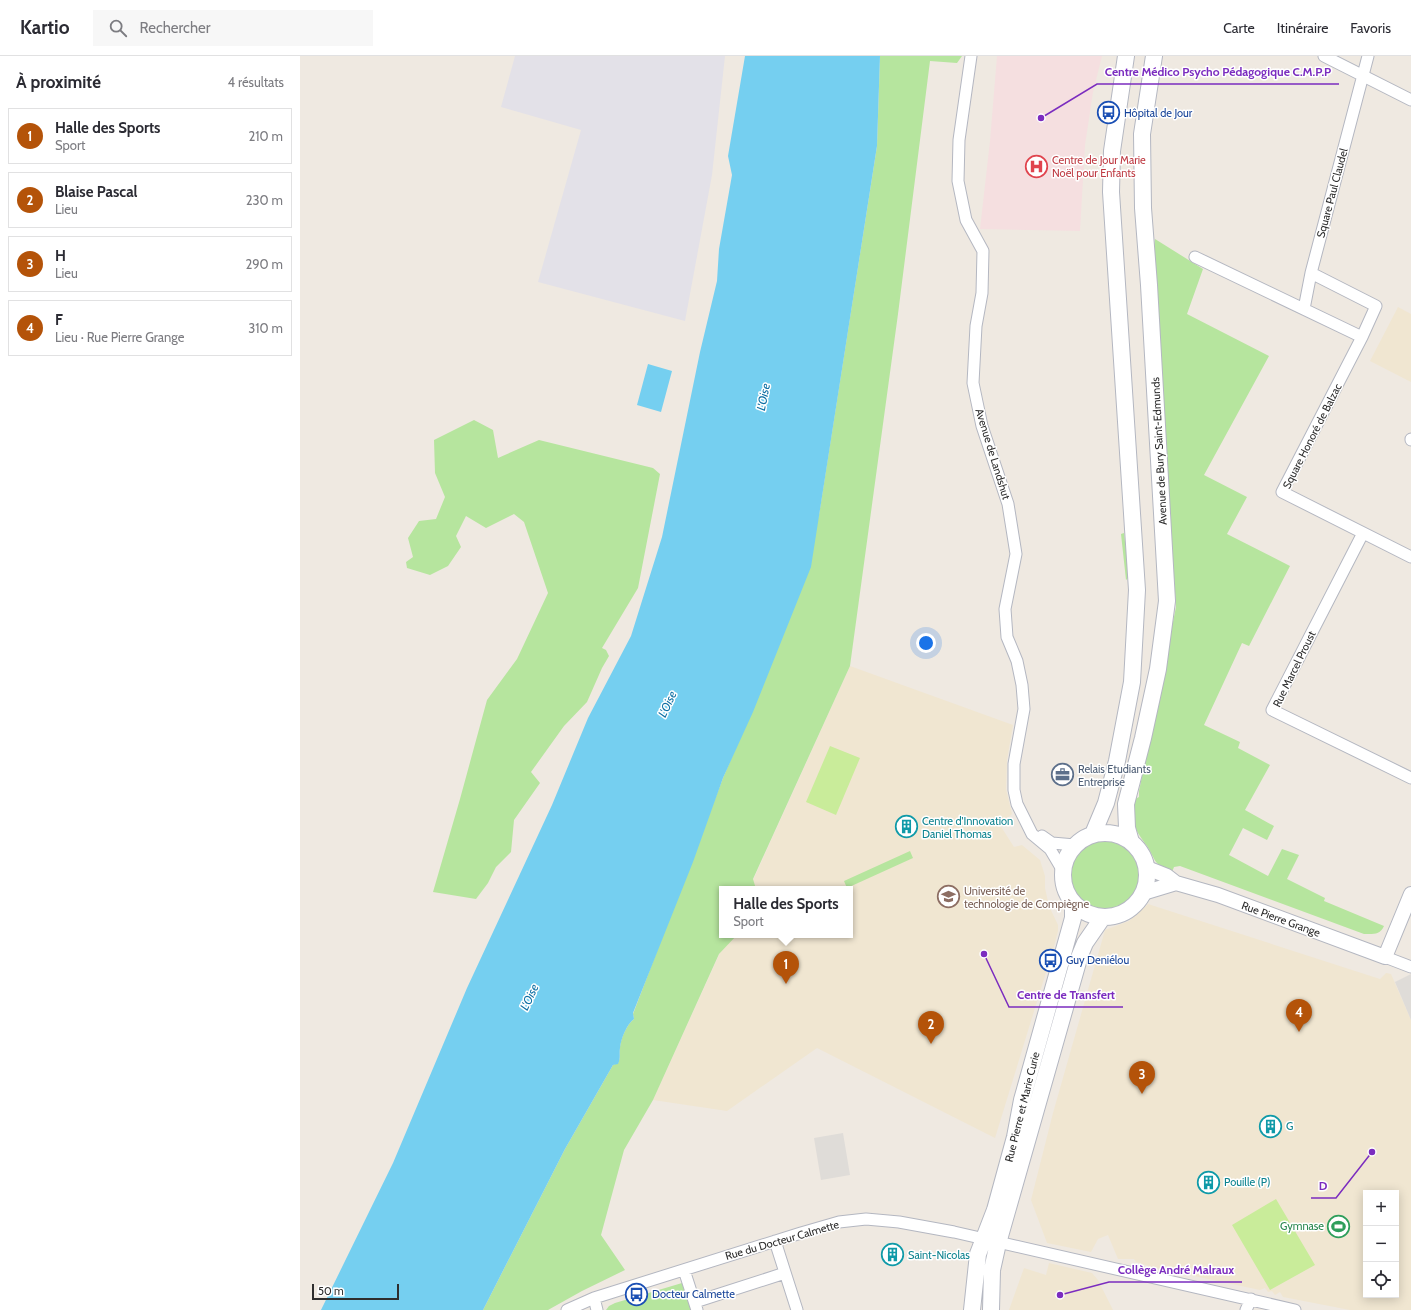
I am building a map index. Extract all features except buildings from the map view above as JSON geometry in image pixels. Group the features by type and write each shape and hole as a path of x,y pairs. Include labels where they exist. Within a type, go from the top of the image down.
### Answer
{"main road":[{"path":"1093,834 1106,803 1117,761 1132,682 1136,614 1137,590 1111,192 1112,151 1126,56"},
{"name":"Avenue de Bury Saint-Edmunds","path":"1131,842 1127,828 1126,804 1143,738 1158,669 1167,601 1143,208 1142,134 1154,56"},
{"path":"1106,833 1119,835 1131,842 1141,854 1147,868 1147,881 1143,893 1136,903 1127,911 1116,916 1103,917 1082,911 1073,903 1066,893 1063,882 1062,871 1067,857 1075,845 1093,834 1106,833"},
{"name":"Rue Pierre et Marie Curie","path":"991,1310 991,1241 995,1210 1016,1137 1022,1100 1073,918 1073,903"},
{"name":"Rue Pierre et Marie Curie","path":"972,1310 976,1265 991,1241 1080,955 1085,943 1103,917"}],"street":[{"name":"Avenue de Landshut","path":"971,56 959,140 958,181 966,220 983,251 982,293 976,326 973,383 982,426 1008,504 1016,554 1005,609 1007,637 1016,661 1022,685 1024,709 1014,764 1014,790 1017,804 1032,834 1050,849 1062,871"},
{"path":"1324,56 1411,100"},
{"name":"Square Paul Claudel","path":"1304,310 1311,273 1364,76 1368,56"},
{"path":"1195,257 1362,337 1376,306 1311,273"},
{"name":"Square Honoré de Balzac","path":"1362,337 1282,492 1411,558"},
{"name":"Rue Marcel Proust","path":"1363,533 1272,710 1411,778"},
{"path":"1028,827 1052,843 1075,845"},
{"name":"Rue Pierre Grange","path":"1147,868 1176,882 1218,895 1384,957"},
{"path":"1143,893 1176,882"},
{"path":"1411,894 1384,957 1411,967"},
{"name":"Rue du Docteur Calmette","path":"567,1310 594,1298 775,1241 839,1222 866,1219 899,1222 991,1241 1294,1310"},
{"path":"775,1241 797,1310"},
{"path":"684,1270 696,1306 785,1272"},
{"path":"594,1298 597,1310"},
{"path":"1246,1310 1251,1299"}],"shaded area":[{"path":"515,56 725,56 712,175 685,321 538,282 581,130 501,107"},
{"path":"997,56 1102,56 1093,92 1085,145 1080,231 980,229 990,141"},
{"path":"1398,307 1411,314 1411,382 1370,361"},
{"name":"Université de technologie de Compiègne","path":"850,666 1013,725 1007,760 1006,789 1012,814 1000,825 1014,847 1022,845 1040,860 1045,876 1045,888 1049,906 1058,925 1058,931 1051,958 1047,957 1044,967 1047,969 995,1138 817,1048 727,1111 653,1100 727,938 853,938 853,886 750,886"},
{"path":"1148,904 1380,979 1386,973 1391,974 1411,1020 1411,1310 1350,1310 1283,1297 1280,1292 1275,1295 1272,1291 1268,1292 1265,1288 1260,1290 1152,1267 1136,1262 1134,1259 1118,1259 1108,1235 1098,1239 1091,1252 1047,1243 1031,1200 1053,1113 1105,930 1129,921"},
{"path":"1411,974 1411,1020 1395,982"},
{"path":"843,1133 850,1175 821,1180 814,1138"},
{"path":"1049,1263 1092,1273 1098,1280 1113,1310 1009,1310 1024,1268 1046,1275"}],"green space":[{"path":"880,56 962,56 957,63 930,61 898,314 850,666 753,879 755,886 719,886 719,938 734,938 719,954 653,1100 624,1150 601,1235 625,1270 548,1310 483,1310 565,1149 613,1065 619,1061 620,1047 623,1036 629,1024 634,1019 633,1014 723,778 764,682 819,515 877,146"},
{"path":"1155,239 1203,269 1187,314 1269,356 1204,475 1247,497 1227,534 1290,566 1249,646 1242,643 1204,725 1240,742 1238,748 1270,765 1245,810 1274,826 1267,840 1243,828 1229,855 1268,876 1282,849 1299,855 1287,879 1325,898 1324,901 1384,926 1381,931 1376,933 1364,934 1180,866 1174,867 1172,872 1161,867 1156,862 1134,825 1133,800 1139,797 1176,607 1153,256"},
{"path":"474,420 493,430 498,458 539,440 653,468 660,474 638,588 602,648 606,650 609,656 587,702 564,726 531,772 540,783 514,820 511,852 496,867 488,883 476,899 433,892 487,700 517,659 548,593 524,522 514,514 486,528 466,516 456,536 461,547 448,566 430,575 407,568 406,562 413,557 408,538 419,521 436,519 445,497 435,473 434,440"},
{"path":"1124,533 1129,577 1126,580 1121,534"},
{"path":"830,746 860,758 836,815 806,802"},
{"path":"1104,841 1117,844 1129,851 1136,863 1139,876 1136,889 1129,901 1117,908 1104,911 1091,908 1079,901 1072,889 1069,876 1072,863 1079,851 1091,844"},
{"path":"910,851 913,858 851,886 846,886 844,881"},
{"path":"1276,1199 1315,1265 1270,1290 1232,1225"},
{"path":"682,1283 692,1310 606,1310 609,1306 615,1303"}],"water":[{"name":"L'Oise","path":"745,56 880,56 877,146 811,567 753,712 723,778 693,862 633,1013 634,1019 629,1024 623,1036 618,1064 613,1065 565,1149 483,1310 321,1310 393,1163 467,988 552,805 588,718 631,636 662,537 700,352 717,281 719,249 732,175 728,156"},
{"path":"648,364 672,371 661,412 637,405"}],"place":[{"name":"Hôpital de Jour","path":"1109,113"},
{"name":"Centre Médico Psycho Pédagogique C.M.P.P","path":"1041,118"},
{"name":"Centre de Jour Marie Noël pour Enfants","path":"1036,166"},
{"name":"Relais Etudiants Entreprise","path":"1062,775"},
{"name":"Centre d'Innovation Daniel Thomas","path":"906,827"},
{"name":"Université de technologie de Compiègne","path":"949,897"},
{"name":"Centre de Transfert","path":"984,954"},
{"name":"Guy Deniélou","path":"1051,960"},
{"name":"Halle des Sports","path":"786,984"},
{"name":"F","path":"1299,1032"},
{"name":"Blaise Pascal","path":"931,1044"},
{"name":"H","path":"1142,1094"},
{"name":"G","path":"1270,1126"},
{"name":"D","path":"1372,1152"},
{"name":"Pouille (P)","path":"1208,1182"},
{"name":"Gymnase","path":"1339,1226"},
{"name":"Saint-Nicolas","path":"893,1255"},
{"name":"Docteur Calmette","path":"637,1294"},
{"name":"Collège André Malraux","path":"1060,1295"}]}
